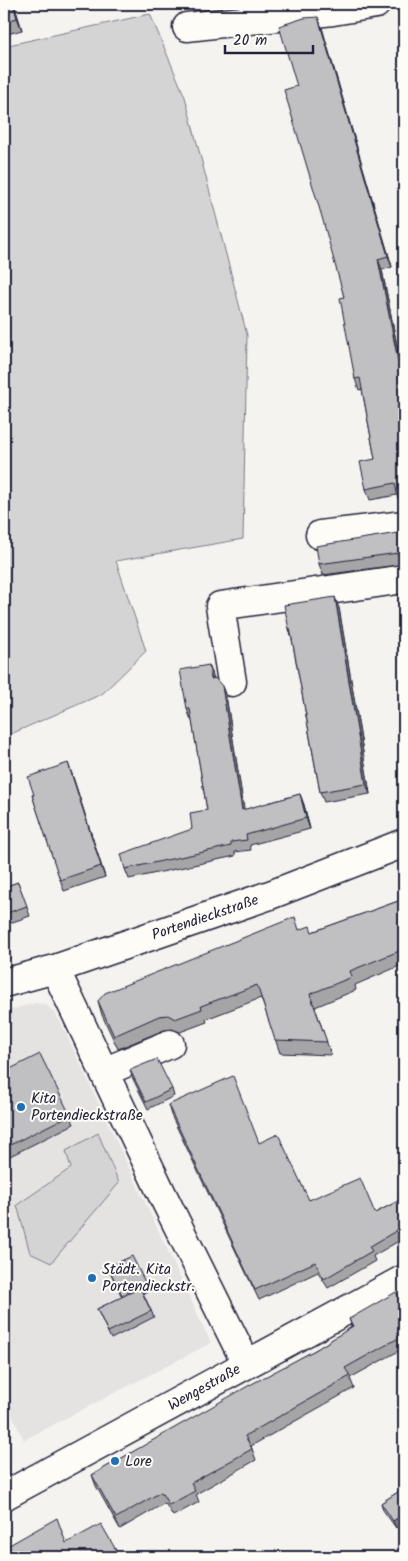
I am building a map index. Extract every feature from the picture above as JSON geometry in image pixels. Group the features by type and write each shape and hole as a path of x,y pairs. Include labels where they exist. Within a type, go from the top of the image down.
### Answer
{"street":[{"path":"187,27 333,11 376,4"},
{"path":"320,535 404,525"},
{"path":"232,682 220,606 404,579"},
{"name":"Portendieckstraße","path":"4,983 55,969 270,895 404,843"},
{"path":"55,969 162,1194 246,1363"},
{"path":"104,1072 170,1044"},
{"name":"Wengestraße","path":"4,1496 246,1363 404,1279"}],"shaded area":[{"path":"150,14 185,97 247,335 243,539 116,561 146,651 102,694 4,737 4,46"},
{"name":"Städt. Kita Portendieckstr.","path":"35,1003 45,1004 60,1021 211,1343 24,1440 4,1398 4,1012"},
{"path":"98,1133 119,1183 51,1263 30,1253 17,1205 71,1168 66,1151"}],"building":[{"path":"4,4 13,4 17,18 4,22"},
{"path":"318,17 388,256 378,259 400,371 404,370 404,499 398,498 395,483 366,489 360,462 375,459 360,378 355,379 340,298 344,297 284,90 297,86 279,26 304,18"},
{"path":"404,532 404,553 319,564 316,546"},
{"path":"335,597 366,784 320,792 290,628 284,605"},
{"path":"209,665 211,679 215,678 222,686 242,810 300,794 306,818 246,835 247,840 231,842 231,846 125,869 121,854 192,829 190,813 207,810 190,709 187,709 180,670"},
{"path":"68,763 101,866 60,880 32,795 34,795 28,777"},
{"path":"18,882 27,906 4,914 4,887"},
{"path":"404,899 404,949 350,971 352,977 310,994 327,1042 275,1040 257,985 201,1006 202,1009 175,1019 168,1015 159,1016 114,1036 98,1001 105,993 295,917 299,930 310,926 312,932"},
{"path":"40,1054 70,1115 4,1148 4,1072"},
{"path":"157,1059 172,1089 146,1102 130,1070"},
{"path":"233,1076 259,1143 278,1134 309,1200 360,1178 375,1213 404,1198 404,1226 369,1247 372,1251 324,1279 315,1262 255,1290 168,1105"},
{"path":"132,1256 146,1284 122,1295 108,1267"},
{"path":"140,1288 151,1311 108,1332 97,1309"},
{"path":"396,1292 404,1304 404,1335 345,1368 350,1376 245,1436 252,1449 191,1483 195,1491 169,1505 161,1492 116,1518 92,1475 317,1349 353,1326 349,1319"},
{"path":"404,1488 404,1514 393,1521 381,1503"},
{"path":"57,1518 66,1543 101,1524 120,1557 4,1557 4,1548"}],"place":[{"name":"Kita Portendieckstraße","path":"21,1107"},
{"name":"Städt. Kita Portendieckstr.","path":"92,1278"},
{"name":"Lore","path":"115,1461"}]}
